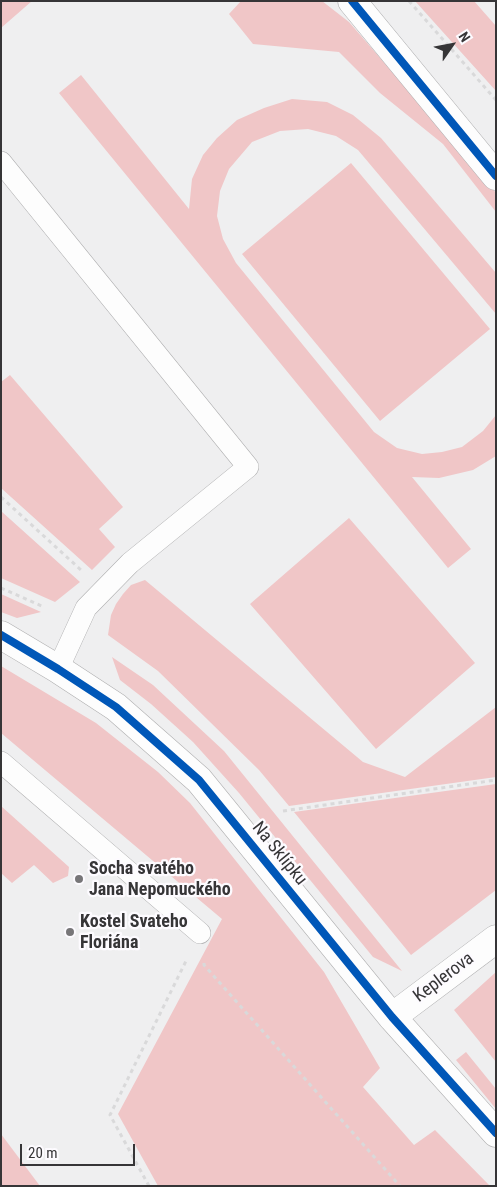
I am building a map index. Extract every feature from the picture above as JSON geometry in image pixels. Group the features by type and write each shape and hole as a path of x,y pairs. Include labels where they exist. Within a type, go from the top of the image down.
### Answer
{"street":[{"path":"352,1 496,176"},
{"name":"Na Sklípku","path":"1,635 116,707 199,780 392,1017 496,1133"},
{"name":"Keplerova","path":"392,1017 496,939"}],"lane":[{"path":"1,162 248,467 130,563 86,608 58,669"},
{"path":"1,762 200,932"}],"path":[{"path":"409,1 496,100"},
{"path":"1,497 104,590"},
{"path":"1,588 44,607"},
{"path":"283,811 496,780"},
{"path":"149,1186 110,1115 200,932"},
{"path":"200,932 204,965 400,1186"}],"shaded area":[{"path":"1,1 32,1 1,28"},
{"path":"241,1 322,1 349,22 496,193 496,212 443,144 380,93 339,52 253,44 229,14"},
{"path":"415,1 474,1 496,26 496,91"},
{"path":"81,75 189,209 192,179 203,155 217,138 237,120 264,108 292,99 327,102 353,115 381,138 496,273 496,314 358,150 336,136 308,129 280,131 252,142 229,169 220,191 217,216 223,239 236,263 374,432 397,448 422,454 442,452 462,447 483,431 496,415 496,456 473,470 439,478 412,477 471,549 448,568 59,93"},
{"path":"351,163 490,329 380,421 242,254"},
{"path":"10,375 123,507 99,529 115,547 92,570 1,488 1,382"},
{"path":"1,511 80,582 55,602 1,578"},
{"path":"349,518 475,663 376,749 250,604"},
{"path":"145,580 363,762 405,777 496,707 496,777 289,806 259,770 158,671 108,635 111,615 116,604 131,585"},
{"path":"1,594 41,612 17,618 1,612"},
{"path":"112,657 153,685 224,751 402,971 373,957 239,793 193,742 151,704 120,680"},
{"path":"1,666 96,723 158,772 190,803 324,972 380,1068 363,1087 414,1145 435,1130 490,1186 158,1186 118,1114 222,919 1,733"},
{"path":"496,784 496,890 411,955 294,812"},
{"path":"1,806 69,867 68,876 53,883 34,865 12,883 1,873"},
{"path":"496,972 496,1062 454,1010"},
{"path":"466,1052 496,1089 496,1109 456,1060"},
{"path":"1,1134 40,1186 1,1186"}],"cycle path":[{"path":"352,1 496,176"},
{"path":"1,635 116,707 199,780 392,1017 496,1133"}],"place":[{"name":"Socha svatého Jana Nepomuckého","path":"79,879"},
{"name":"Kostel Svateho Floriána","path":"70,932"}]}
